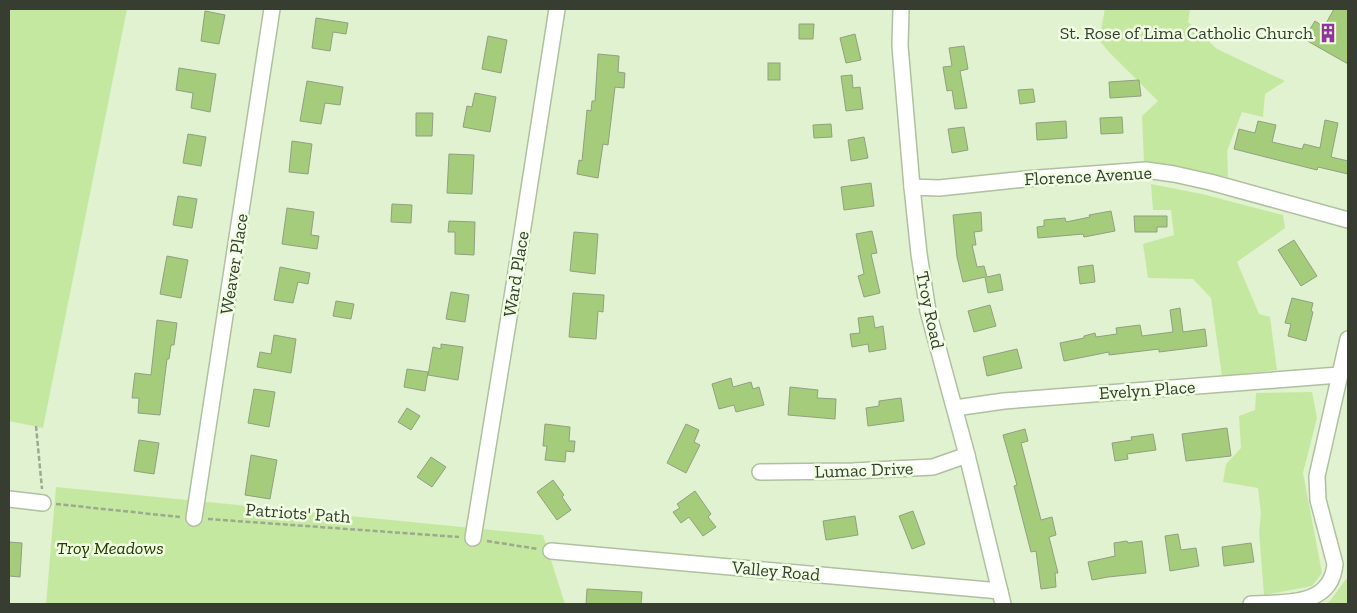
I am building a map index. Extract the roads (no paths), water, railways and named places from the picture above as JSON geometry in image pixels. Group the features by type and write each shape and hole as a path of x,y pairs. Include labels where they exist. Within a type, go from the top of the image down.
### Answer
{"street":[{"name":"Weaver Place","path":"194,518 272,9"},
{"name":"Ward Place","path":"473,538 510,317 557,9"},
{"name":"Troy Road","path":"901,9 900,46 912,187 919,254 928,311 955,408 1002,598"},
{"name":"Florence Avenue","path":"912,187 939,188 1025,179 1146,170 1210,182 1348,220"},
{"path":"1250,604 1291,602 1313,597 1325,589 1335,572 1336,564 1318,500 1316,484 1348,339"},
{"name":"Evelyn Place","path":"955,408 1004,401 1339,375"},
{"name":"Lumac Drive","path":"760,472 933,467 967,455"},
{"path":"9,499 44,503"},
{"name":"Valley Road","path":"551,550 1002,598"}],"place":[{"name":"St. Rose of Lima Catholic Church","path":"1328,33"}],"park label":[{"name":"Troy Meadows","path":"110,548"}]}
